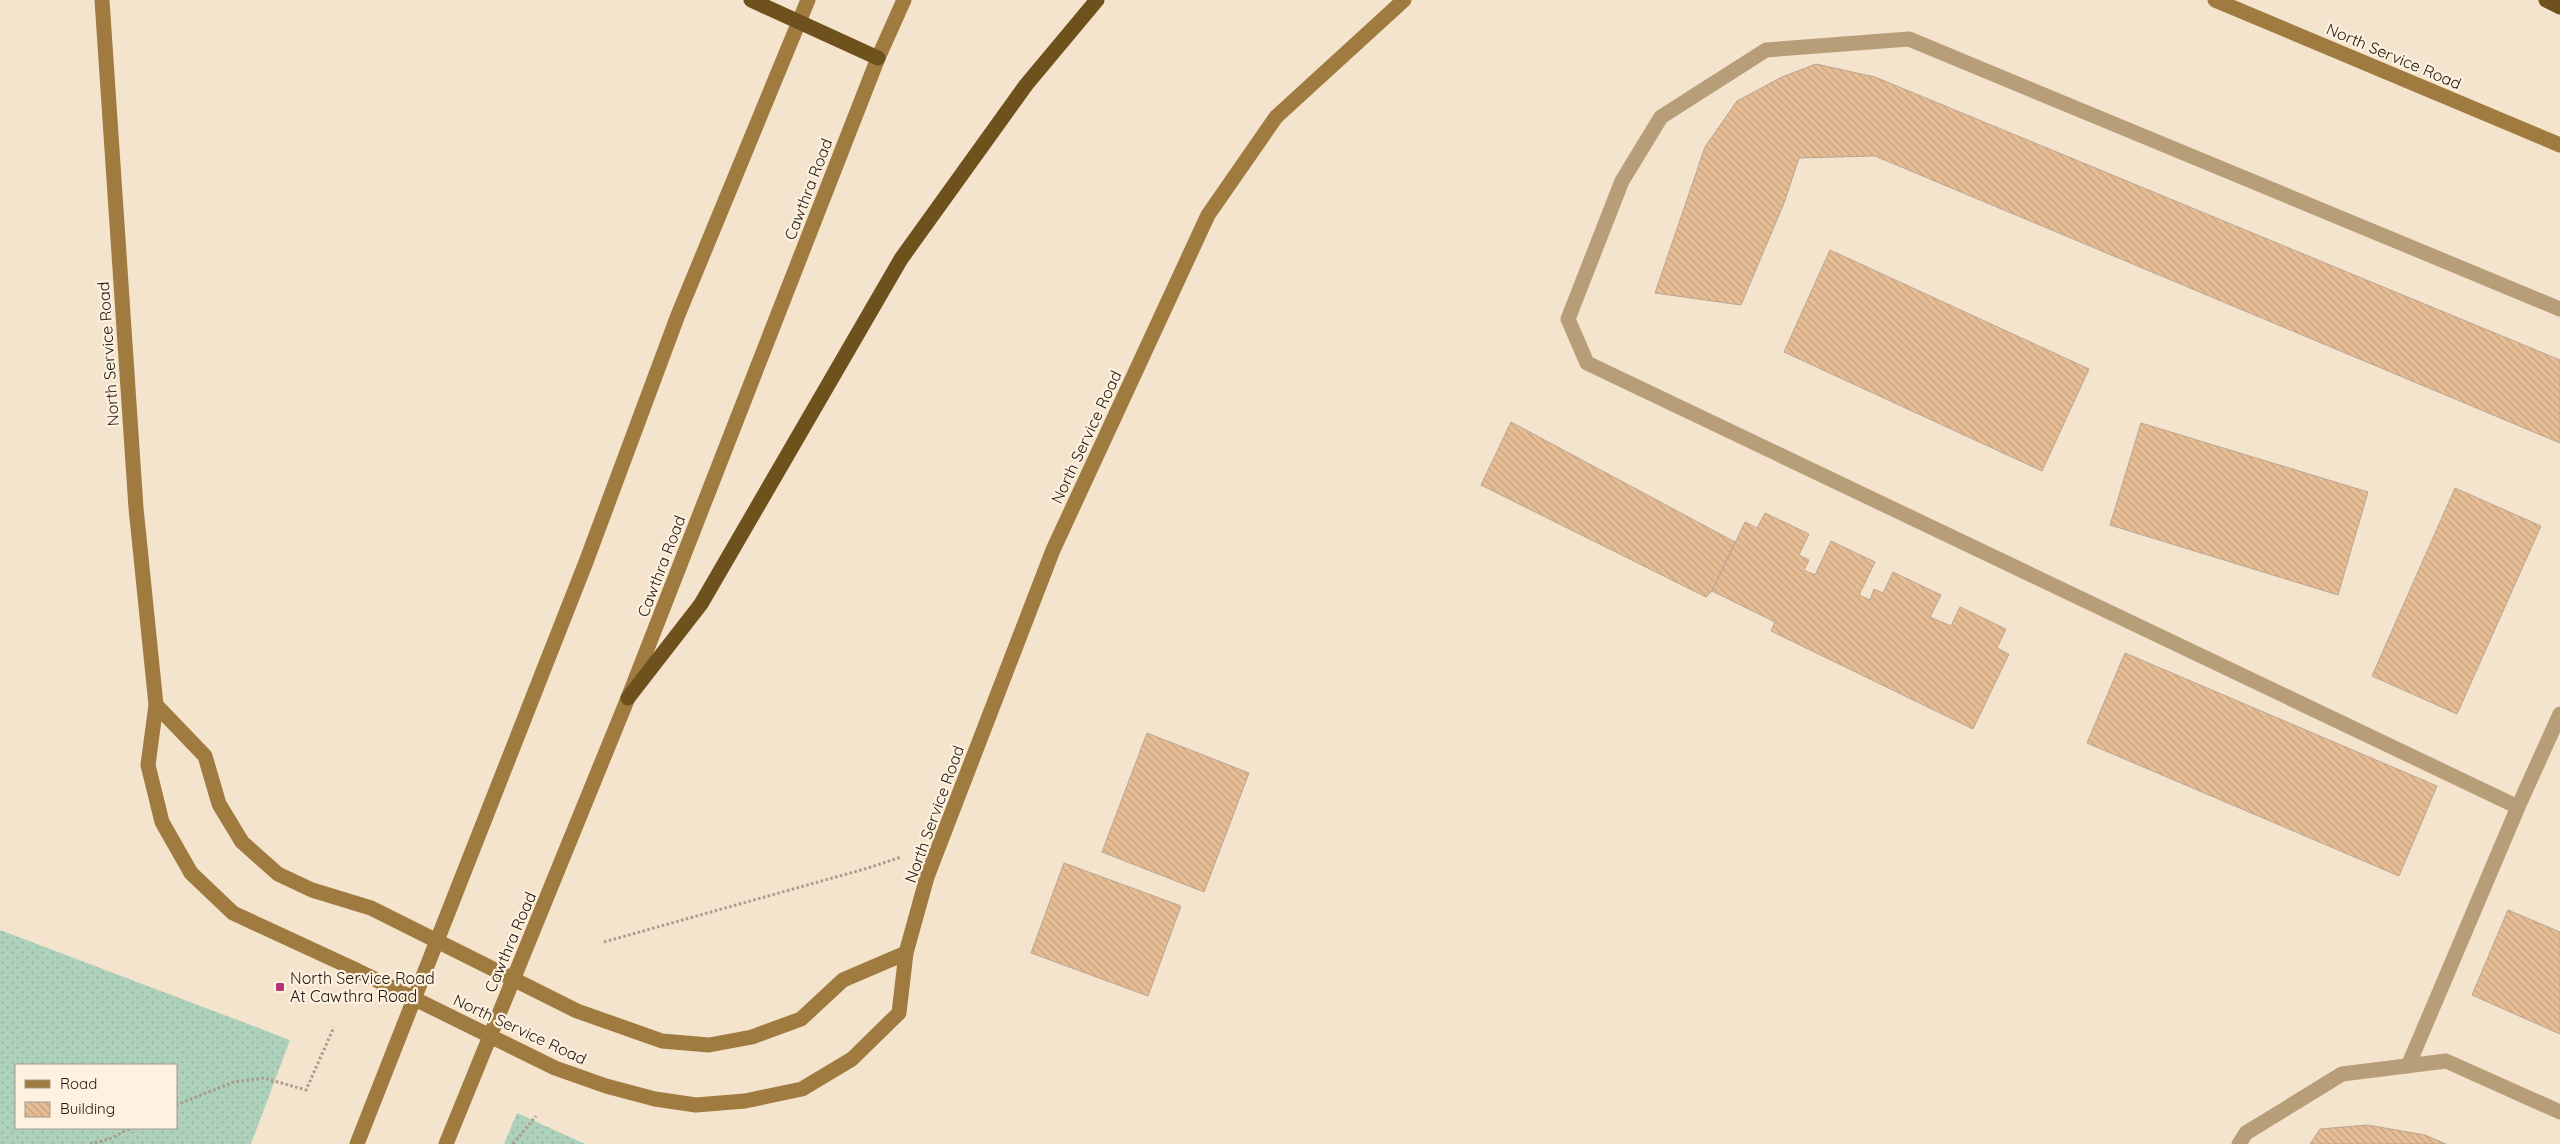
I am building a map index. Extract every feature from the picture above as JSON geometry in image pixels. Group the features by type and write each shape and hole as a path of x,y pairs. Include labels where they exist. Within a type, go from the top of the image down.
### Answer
{"highway":[{"path":"751,0 878,58"},
{"path":"628,698 701,604 901,259 1026,85 1097,0"},
{"path":"2546,0 2560,7"}],"main road":[{"name":"North Service Road","path":"102,0 136,508 156,705 148,765 162,822 191,873 233,913 555,1068 606,1086 655,1099 696,1105 745,1101 802,1089 852,1059 899,1013 906,953 927,877 1053,550 1208,215 1276,117 1404,0"},
{"path":"357,1144 586,562 678,315 808,0"},
{"name":"Cawthra Road","path":"446,1144 628,698 878,58 904,0"},
{"name":"North Service Road","path":"2215,0 2560,145"},
{"path":"156,705 205,756 219,804 242,842 278,874 312,890 371,908 577,1011 662,1041 709,1045 752,1037 800,1019 843,980 906,953"}],"lane":[{"path":"2518,807 1604,372 1587,363 1568,319 1622,181 1661,117 1766,50 1909,40 2560,309"},
{"path":"2408,1066 2518,807 2560,714"},
{"path":"2239,1144 2246,1133 2342,1074 2446,1062 2560,1112"}],"path":[{"path":"604,942 868,868 940,844"},
{"path":"178,1104 234,1082 264,1078 306,1090 334,1027"},
{"path":"513,1144 536,1116"},
{"path":"90,1144 109,1139 130,1129"}],"green space":[{"path":"0,930 290,1040 251,1144 0,1144"},
{"path":"517,1113 585,1144 504,1144"}],"building":[{"path":"1816,64 1875,77 2560,360 2560,443 1875,156 1799,158 1784,203 1741,305 1655,293 1705,147 1737,101 1782,77"},
{"path":"1830,250 2089,369 2042,471 1784,352"},
{"path":"1511,422 1735,542 1712,591 1706,597 1481,485"},
{"path":"2141,423 2368,492 2338,595 2110,525"},
{"path":"2455,488 2541,526 2457,714 2372,676"},
{"path":"1765,513 1809,534 1799,555 1809,560 1804,570 1815,575 1831,541 1875,562 1859,595 1870,600 1874,589 1883,593 1893,572 1941,595 1930,617 1951,626 1960,607 2006,629 1997,648 2009,654 1973,729 1771,631 1775,622 1712,591 1745,522 1757,528"},
{"path":"2125,653 2437,786 2399,876 2087,743"},
{"path":"1147,733 1249,773 1204,892 1102,852"},
{"path":"1064,863 1181,906 1148,996 1031,953"},
{"path":"2508,910 2560,932 2560,1034 2472,995"},
{"path":"2367,1125 2425,1135 2446,1144 2310,1144 2320,1129"}],"place":[{"name":"North Service Road At Cawthra Road","path":"280,987"}]}
